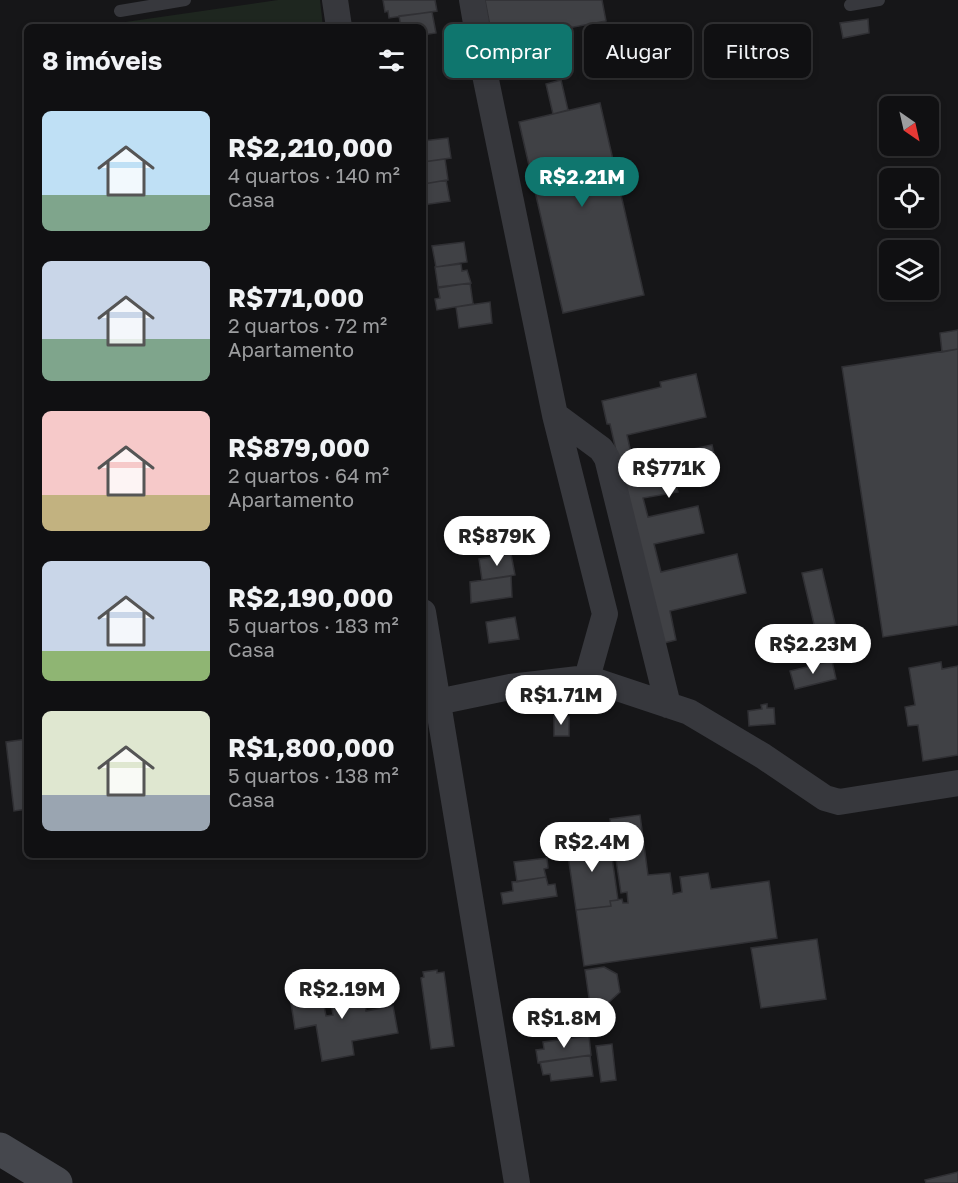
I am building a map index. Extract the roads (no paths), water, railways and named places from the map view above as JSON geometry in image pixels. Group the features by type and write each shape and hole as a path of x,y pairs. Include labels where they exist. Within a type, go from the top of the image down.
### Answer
{"main road":[{"path":"0,1149 53,1182"},
{"path":"0,1179 21,1173 36,1174 53,1182"}],"street":[{"path":"335,0 339,24"},
{"path":"472,0 485,75 555,415 605,614 587,678"},
{"path":"555,415 601,449 607,458 668,705"},
{"path":"426,651 430,704 517,1183"},
{"path":"430,704 510,687 587,678 689,712 763,756 825,798 839,802 958,783"}],"lane":[{"path":"120,11 185,0"},
{"path":"850,5 879,0"}]}
